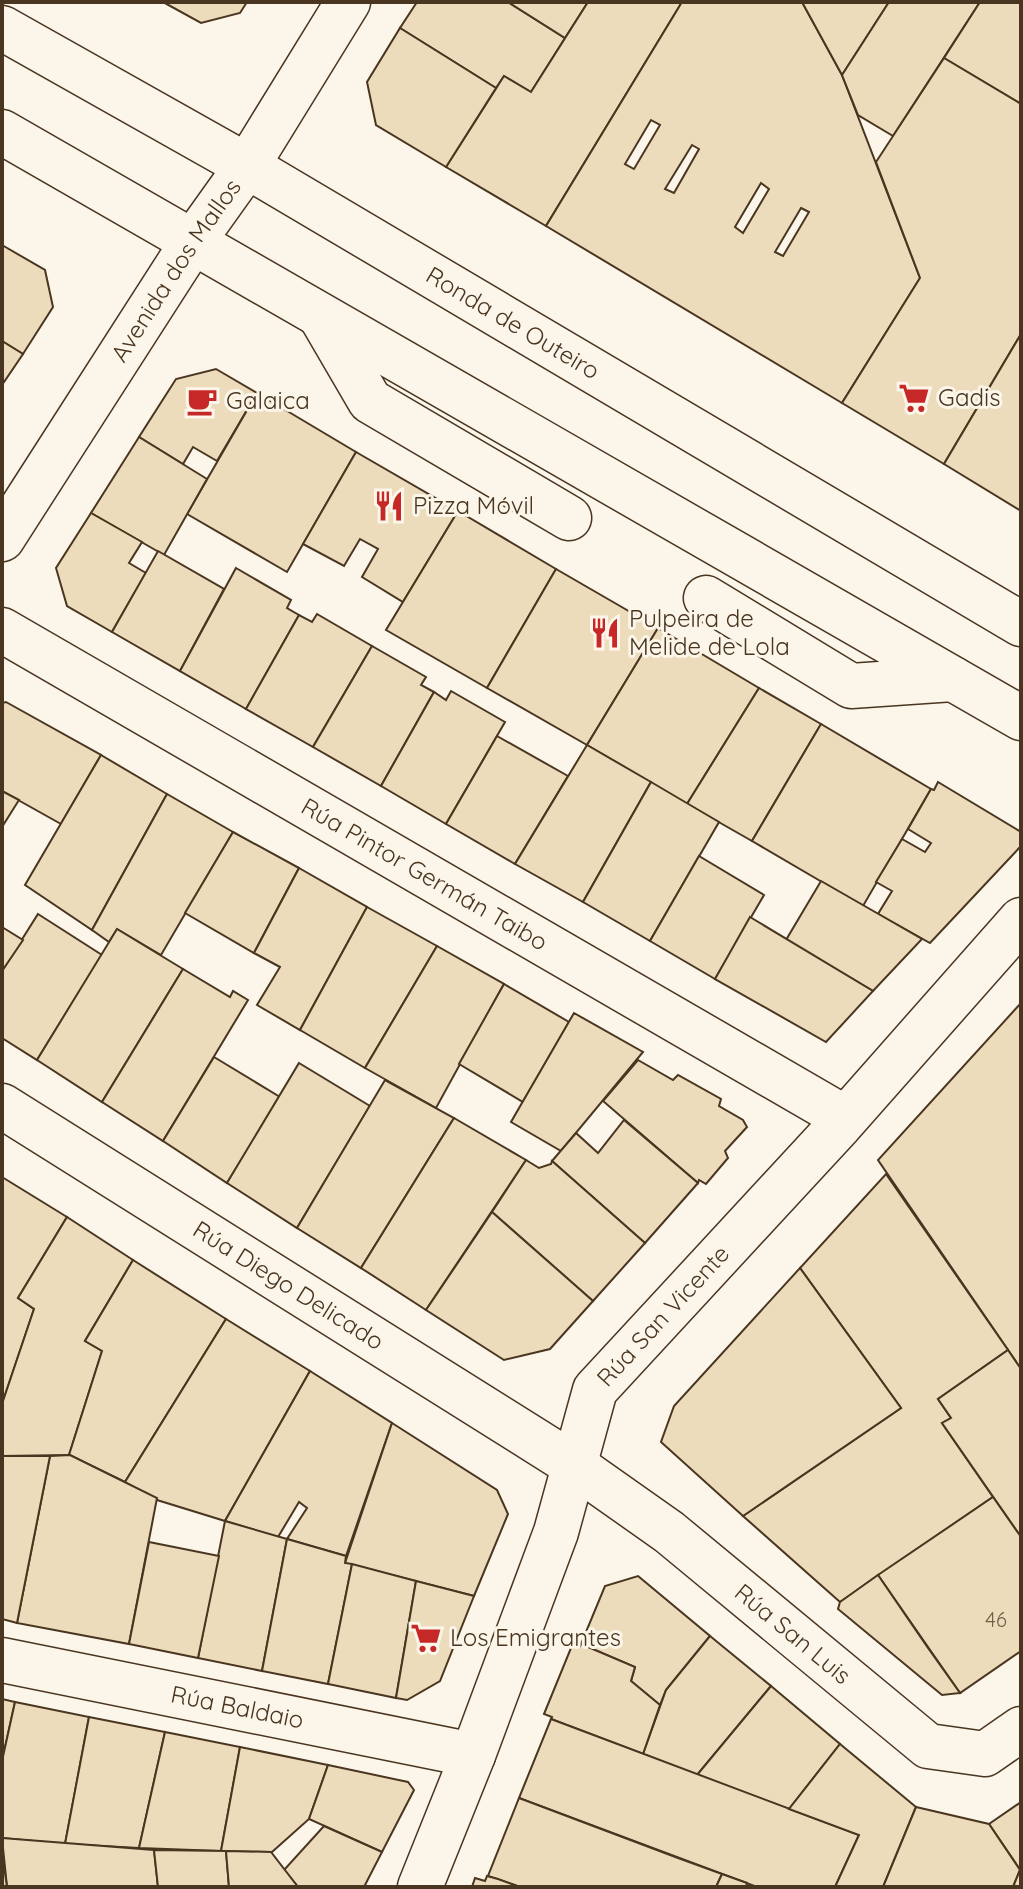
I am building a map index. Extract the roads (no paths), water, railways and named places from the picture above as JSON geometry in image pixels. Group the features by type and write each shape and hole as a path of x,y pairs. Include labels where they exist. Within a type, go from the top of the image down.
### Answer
{"street":[{"name":"Avenida dos Mallos","path":"2,539 192,243 247,166 348,2"},
{"name":"Ronda de Outeiro","path":"2,28 247,166 1021,624"},
{"path":"2,132 1021,718"},
{"path":"321,317 370,401 569,518"},
{"path":"706,598 851,686 953,679"},
{"name":"Rúa Pintor Germán Taibo","path":"2,630 845,1118"},
{"name":"Rúa San Vicente","path":"420,1887 556,1532 595,1390 845,1118 1021,920"},
{"name":"Rúa Diego Delicado","path":"2,1106 574,1465"},
{"name":"Rúa San Luis","path":"574,1465 669,1532 928,1746 985,1754 1021,1729"},
{"name":"Rúa Baldaio","path":"2,1660 473,1755"}],"place":[{"name":"Gadis","path":"914,398"},
{"name":"Galaica","path":"202,401"},
{"name":"Pizza Móvil","path":"389,506"},
{"name":"Pulpeira de Melide de Lola","path":"605,633"},
{"name":"Los Emigrantes","path":"426,1638"}]}
